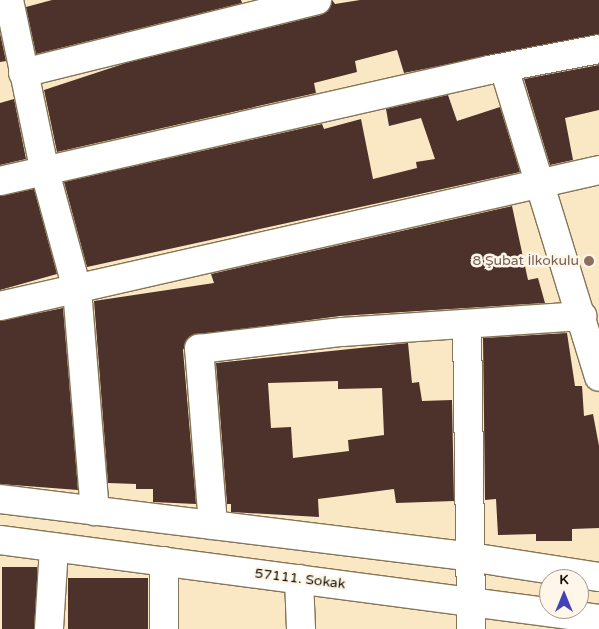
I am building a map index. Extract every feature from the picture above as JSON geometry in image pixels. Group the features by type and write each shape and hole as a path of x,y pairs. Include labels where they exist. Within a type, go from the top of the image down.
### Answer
{"street":[{"path":"23,73 317,0"},
{"path":"7,14 23,73 45,172 77,289 96,511"},
{"path":"0,181 504,68 599,49"},
{"path":"504,68 519,124 541,184 599,377"},
{"path":"0,306 599,170"},
{"path":"213,526 199,348 342,332 582,316"},
{"path":"467,324 472,629"},
{"path":"0,499 470,556 599,576"},
{"name":"57111. Sokak","path":"0,540 599,618"},
{"path":"49,629 54,547"},
{"path":"164,561 164,629"},
{"path":"299,579 301,629"}],"building":[{"path":"52,0 241,0 242,3 36,54 26,7"},
{"path":"332,0 335,4 360,0 599,0 599,34 404,73 397,50 355,61 357,72 314,83 316,93 57,152 44,90 126,63 321,15 328,11"},
{"path":"0,33 6,61 0,62"},
{"path":"599,65 599,110 565,118 573,160 550,165 524,79"},
{"path":"448,95 457,121 500,107 520,172 87,267 64,182 322,124 324,129 361,119 373,179 417,168 416,162 435,159 421,118 389,126 386,109"},
{"path":"14,99 26,159 0,165 0,103"},
{"path":"34,189 57,274 0,290 0,196"},
{"path":"512,206 528,280 538,278 545,303 340,316 190,336 183,350 196,504 153,502 153,489 136,489 136,484 108,483 94,301 214,283 211,274"},
{"path":"63,308 78,490 0,484 0,321"},
{"path":"567,333 575,386 582,386 584,416 593,414 599,446 599,528 572,529 572,541 536,541 536,534 498,535 496,499 485,500 483,338"},
{"path":"408,343 412,383 419,382 422,401 452,400 454,501 396,503 394,489 318,499 319,517 231,512 231,504 227,504 216,363","holes":["338,381 338,389 382,388 384,435 348,440 349,451 293,458 291,427 271,428 268,383"]},
{"path":"2,567 37,567 37,629 2,629"},
{"path":"68,578 148,578 148,629 68,629"}],"place":[{"name":"8 Şubat İlkokulu","path":"589,261"}]}
